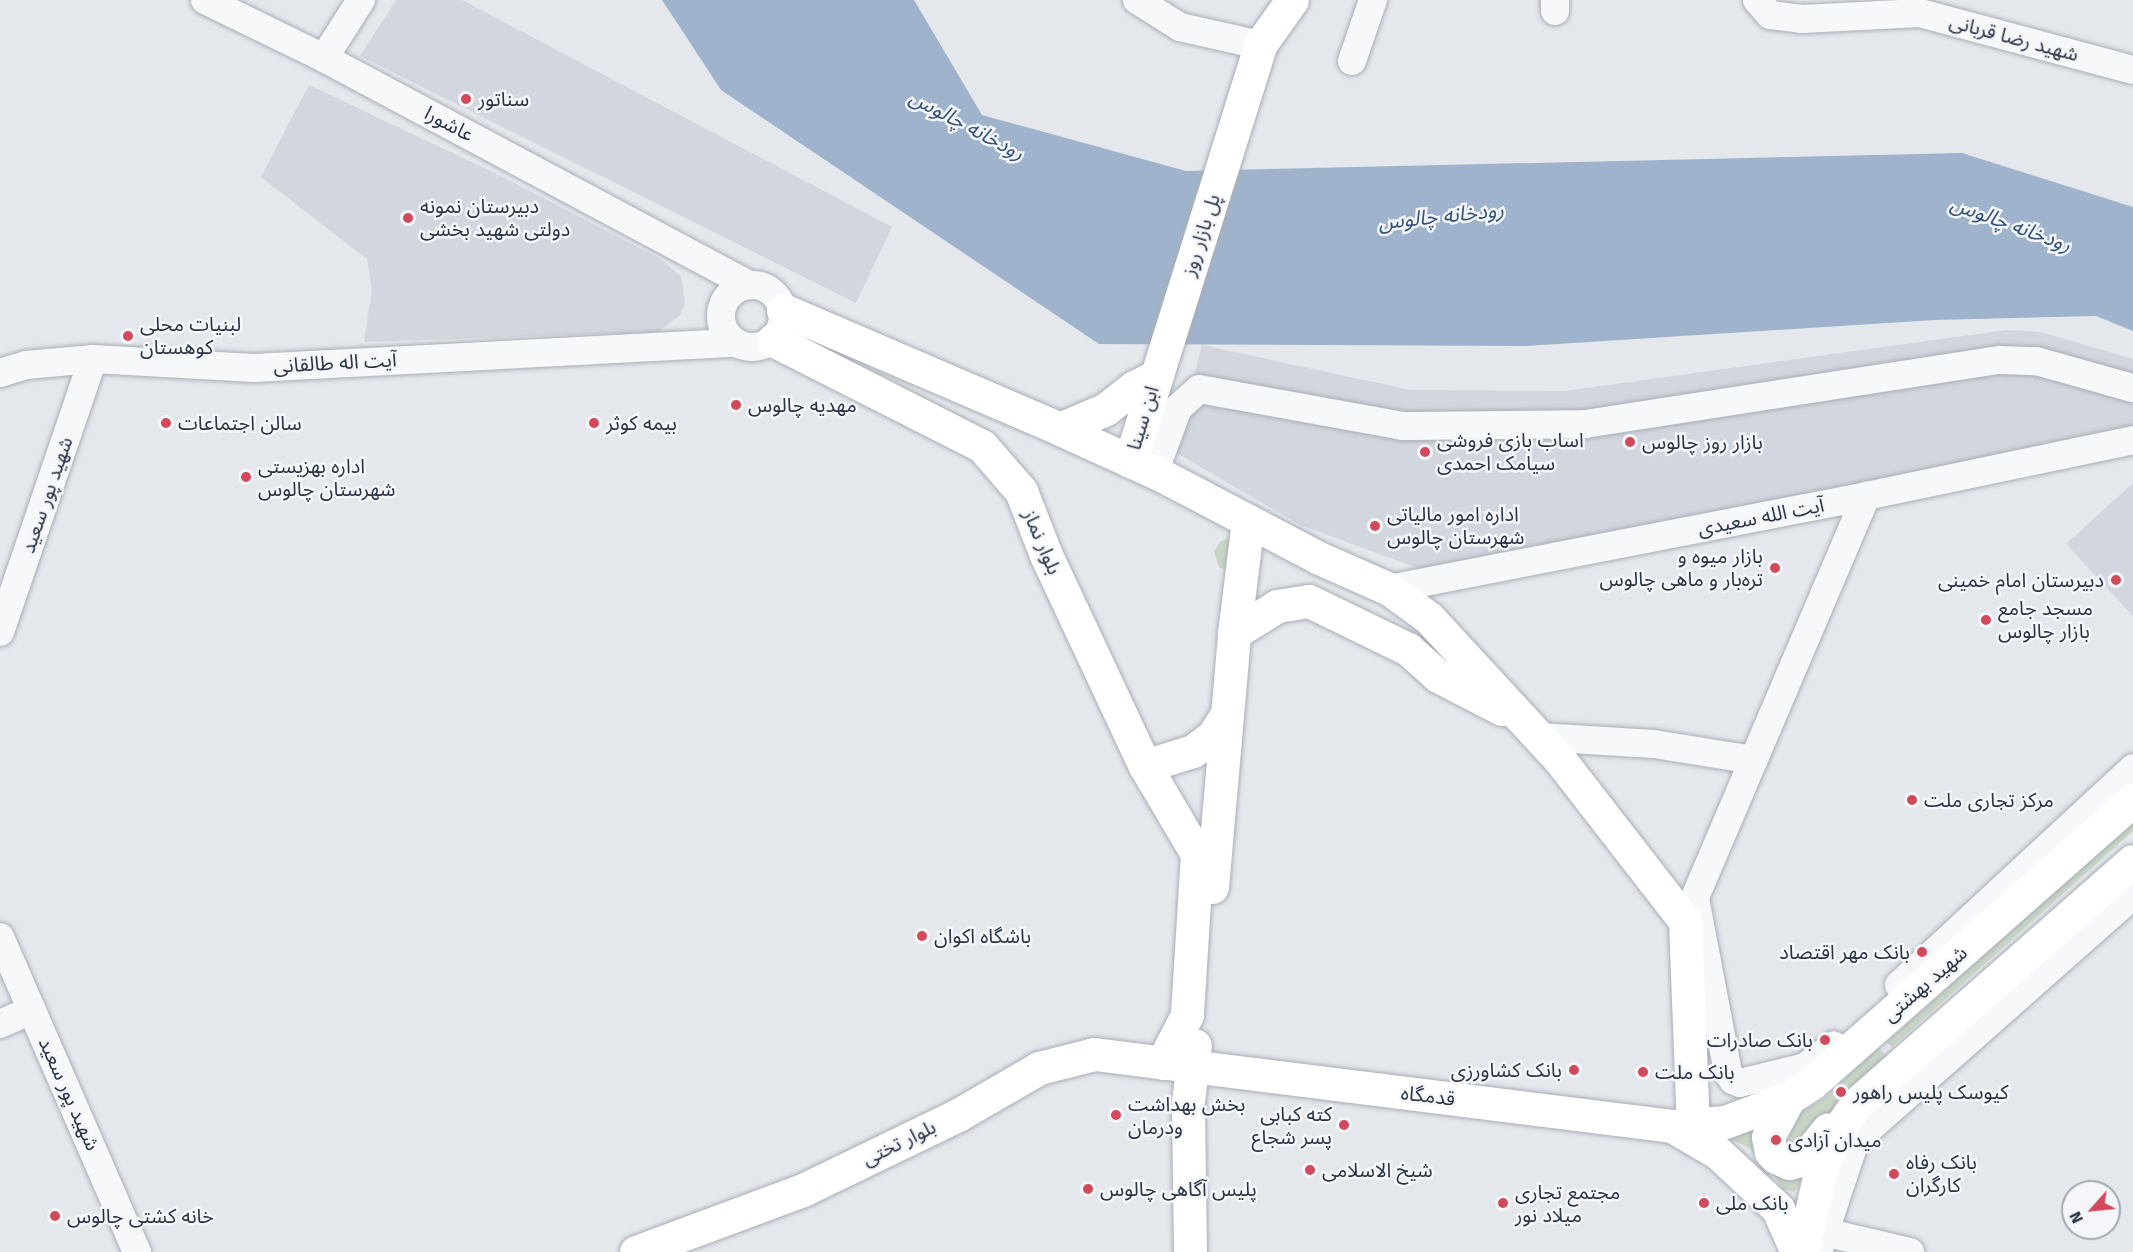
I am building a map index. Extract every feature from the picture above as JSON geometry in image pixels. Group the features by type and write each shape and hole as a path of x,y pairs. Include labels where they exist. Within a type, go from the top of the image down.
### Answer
{"main road":[{"path":"1260,45 1292,0"},
{"name":"پل بازار روز","path":"1156,376 1260,45"},
{"path":"778,325 1060,429 1142,467 1319,558 1389,589 1429,618 1532,729 1690,910 1683,1126 1718,1153 1778,1209 1809,1243"},
{"name":"بلوار نماز","path":"778,325 982,446 1021,491 1046,555 1145,766 1197,854 1187,1015 1177,1065"},
{"path":"1060,429 1106,409 1134,387 1156,376"},
{"name":"ابن سینا","path":"1142,467 1156,376"},
{"path":"1190,1252 1188,1101 1177,1065 1210,913 1233,633 1248,521"},
{"path":"1233,633 1277,606 1310,601 1408,649 1438,676 1532,729"},
{"path":"1145,766 1193,751 1214,736 1227,714"},
{"name":"شهید بهشتی","path":"1683,1126 1725,1122 1789,1098 1836,1064 2133,800"},
{"path":"1789,1098 1768,1137 1771,1152 1782,1161 1790,1163 1804,1159 1824,1133 1856,1104 2133,861"},
{"name":"بلوار تختی","path":"636,1252 802,1190 958,1115 1039,1068 1094,1054 1177,1065"},
{"name":"قدمگاه","path":"1177,1065 1683,1126"},
{"path":"1809,1243 1822,1164 1840,1127 1856,1104"}],"street":[{"name":"عاشورا","path":"205,0 237,8 324,58 749,285"},
{"path":"324,58 361,0"},
{"path":"1137,0 1180,27 1260,45"},
{"path":"1352,61 1373,0"},
{"name":"شهید رضا قربانی","path":"1757,0 1770,15 1802,19 1920,13 2133,69"},
{"path":"671,346 702,330 722,310 735,290 749,285 766,288 781,302 778,325 754,348 735,343 722,326 722,310 713,282 690,254"},
{"name":"آیت اله طالقانی","path":"0,373 26,365 93,359 254,368 735,343"},
{"name":"شهید پور سعید","path":"0,632 93,359"},
{"path":"1142,467 1178,408 1199,389 1414,426 1585,424 2000,360 2036,361 2133,388"},
{"name":"آیت الله سعیدی","path":"1389,589 1866,496 2133,440"},
{"path":"1866,496 1690,910 1728,1073 1740,1083 1805,1068 1820,1058 2133,768"},
{"path":"1532,729 1654,744 1754,760"},
{"path":"1910,1252 1809,1243 1855,1141 2133,895"},
{"name":"شهید پور سعید","path":"0,937 137,1252"},
{"path":"0,1024 32,1010"}],"shaded area":[{"path":"396,0 462,0 892,227 856,303 360,56"},
{"name":"دبیرستان نمونه دولتی شهید بخشی","path":"309,85 499,175 659,258 681,276 685,303 680,315 658,332 364,342 372,289 367,259 261,177"},
{"name":"بازار روز چالوس","path":"2007,330 2041,332 2133,359 2133,432 1426,571 1300,525 1175,452 1202,345 1411,390 1565,391"},
{"name":"دبیرستان امام خمینی","path":"2133,483 2133,616 2066,544"}],"green space":[{"path":"1229,538 1228,571 1219,567 1214,551 1220,542"},
{"path":"2133,823 2133,831 1892,1047 1887,1042"},
{"path":"1878,1047 1887,1057 1833,1109 1796,1155 1775,1132 1782,1123 1823,1100"},
{"path":"1759,1127 1814,1163 1794,1192 1783,1189 1768,1167 1749,1148 1729,1138 1712,1134"}],"water":[{"name":"رودخانه چالوس","path":"662,0 914,0 982,115 1186,171 1962,153 2133,207 2133,331 2096,316 1935,320 1526,346 1099,344 721,90"}],"place":[{"name":"سناتور","path":"466,99"},
{"name":"دبیرستان نمونه دولتی شهید بخشی","path":"408,218"},
{"name":"لبنیات محلی کوهستان","path":"128,336"},
{"name":"مهدیه چالوس","path":"736,405"},
{"name":"سالن اجتماعات","path":"166,423"},
{"name":"بیمه کوثر","path":"594,423"},
{"name":"بازار روز چالوس","path":"1630,442"},
{"name":"اساب بازی فروشی سیامک احمدی","path":"1425,452"},
{"name":"اداره بهزیستی شهرستان چالوس","path":"246,477"},
{"name":"اداره امور مالیاتی شهرستان چالوس","path":"1375,526"},
{"name":"بازار میوه و تره‌بار و ماهی چالوس","path":"1775,568"},
{"name":"دبیرستان امام خمینی","path":"2116,580"},
{"name":"مسجد جامع بازار چالوس","path":"1986,620"},
{"name":"مرکز تجاری ملت","path":"1912,800"},
{"name":"باشگاه اکوان","path":"922,936"},
{"name":"بانک مهر اقتصاد","path":"1922,952"},
{"name":"بانک صادرات","path":"1825,1040"},
{"name":"بانک کشاورزی","path":"1574,1070"},
{"name":"بانک ملت","path":"1643,1072"},
{"name":"کیوسک پلیس راهور","path":"1841,1092"},
{"name":"بخش بهداشت ودرمان","path":"1116,1115"},
{"name":"کته کبابی پسر شجاع","path":"1344,1125"},
{"name":"میدان آزادی","path":"1776,1140"},
{"name":"شیخ الاسلامی","path":"1310,1170"},
{"name":"بانک رفاه کارگران","path":"1894,1174"},
{"name":"پلیس آگاهی چالوس","path":"1088,1189"},
{"name":"مجتمع تجاری میلاد نور","path":"1503,1203"},
{"name":"بانک ملی","path":"1704,1203"},
{"name":"خانه کشتی چالوس","path":"55,1216"}]}
